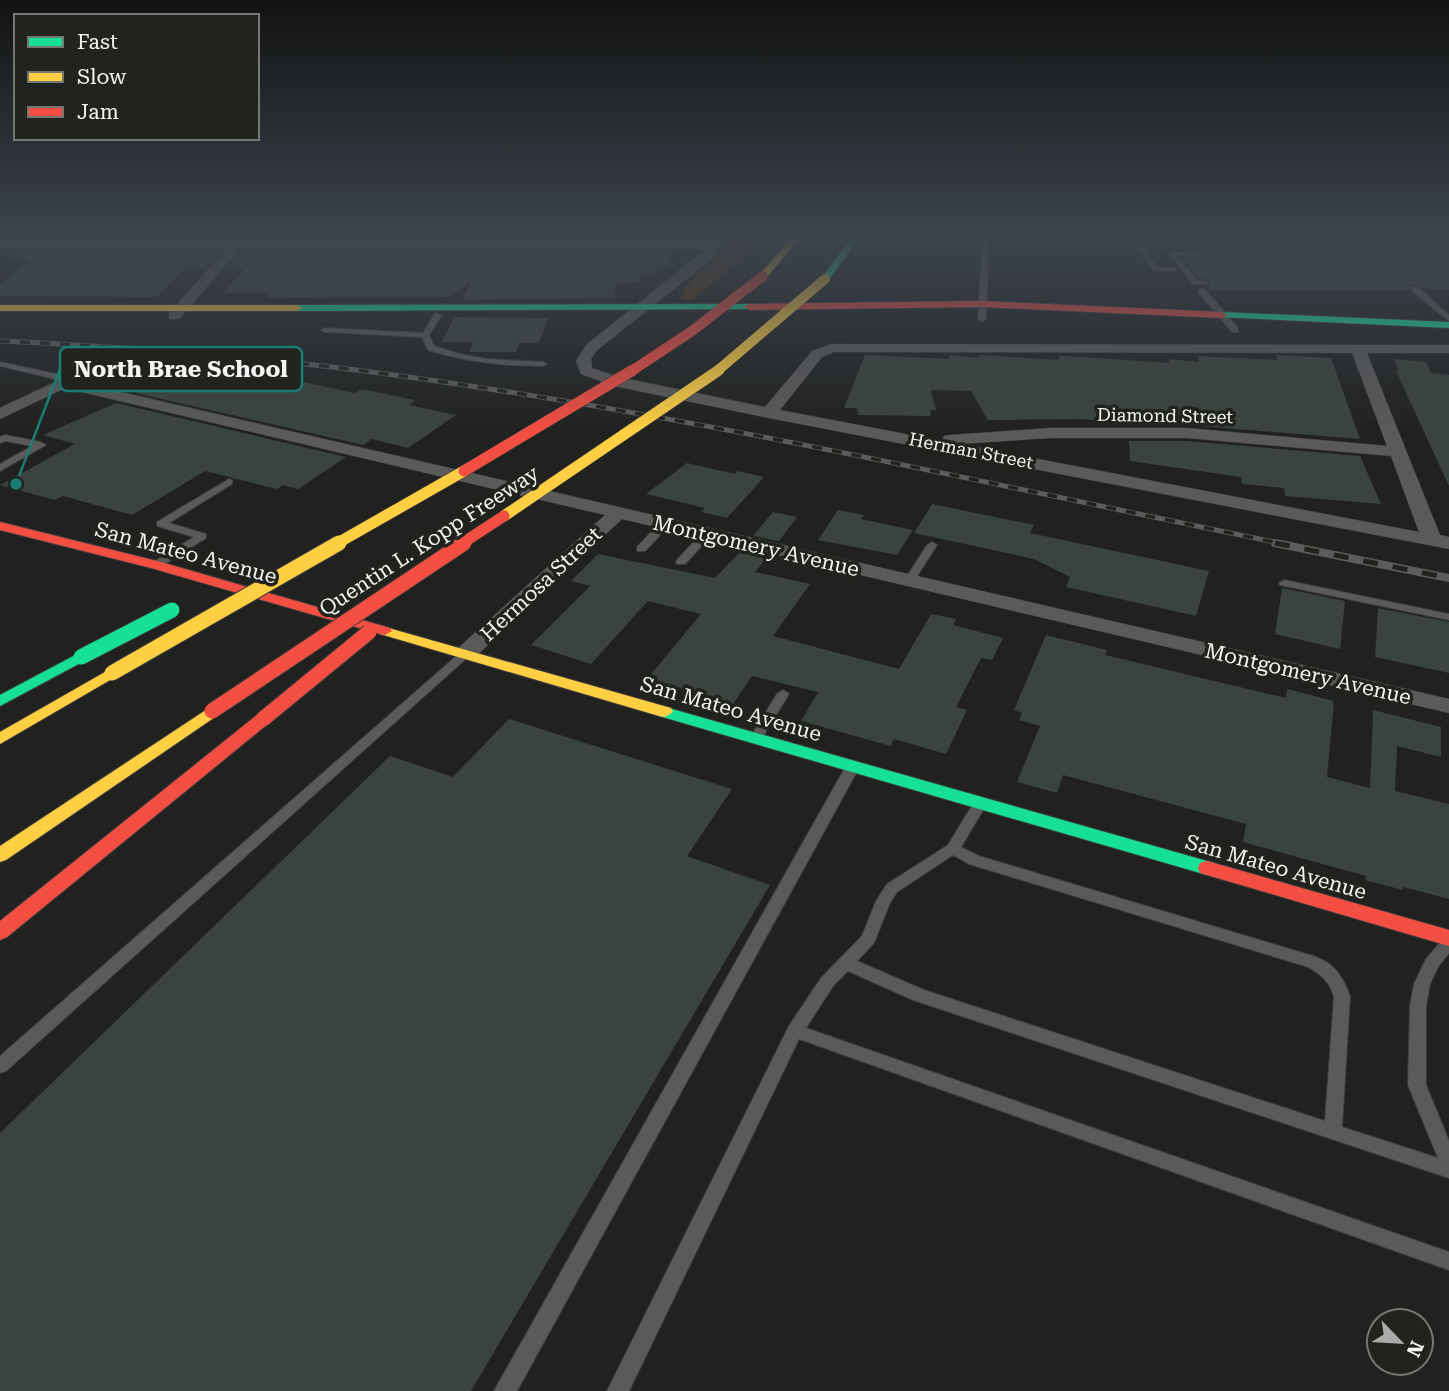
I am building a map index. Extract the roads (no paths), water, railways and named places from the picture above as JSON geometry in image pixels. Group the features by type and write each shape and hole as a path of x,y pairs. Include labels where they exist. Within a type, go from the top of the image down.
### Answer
{"main road":[{"name":"Quentin L. Kopp Freeway","path":"0,739 612,386 714,317 734,300"},
{"name":"Quentin L. Kopp Freeway","path":"0,855 212,711 622,440 778,326 804,300"},
{"path":"700,385 803,316 820,300"},
{"path":"0,307 629,319 982,312 1235,330 1449,337"},
{"path":"0,315 643,309 1222,315 1449,325"},
{"path":"310,540 556,418"},
{"path":"407,601 458,558 622,440"},
{"name":"San Mateo Avenue","path":"2,528 156,565 981,802 1449,940"},
{"path":"0,701 249,571"},
{"path":"0,932 386,618"}],"street":[{"path":"177,312 188,300"},
{"name":"Herman Street","path":"654,300 584,356 582,364 586,371 614,381 769,413 1440,542"},
{"path":"769,413 824,350 844,347 1449,349"},
{"path":"1358,349 1399,452 1440,542"},
{"path":"0,414 103,364"},
{"name":"Montgomery Avenue","path":"63,383 1449,706"},
{"name":"Diamond Street","path":"929,443 1051,433 1187,433 1399,452"},
{"name":"Hermosa Street","path":"465,654 617,514"}],"lane":[{"path":"982,312 983,300"},
{"path":"1212,300 1235,330"},
{"path":"1428,300 1449,318"},
{"path":"425,335 438,315"},
{"path":"325,330 425,335"},
{"path":"425,335 431,348 454,357 494,364 543,364"},
{"path":"0,364 63,378 63,383"},
{"path":"0,440 5,438 41,445 0,468"},
{"path":"156,565 202,537 161,524 229,482"},
{"path":"641,550 664,525"},
{"path":"681,562 706,535"},
{"path":"909,582 933,545"},
{"path":"1284,583 1449,617"},
{"path":"0,1066 465,654"},
{"path":"756,738 783,694"},
{"path":"505,1391 853,766"},
{"path":"618,1391 795,1031 827,982 869,939 883,901 892,888 953,849 981,802"},
{"path":"953,849 974,860 1313,962 1326,969 1339,983 1342,997 1333,1131"},
{"path":"1449,940 1432,963 1422,984 1418,1006 1418,1084 1449,1163"},
{"path":"846,963 919,995 1449,1170"},
{"path":"795,1031 1449,1261"}],"railway":[{"path":"0,341 249,358 452,383 810,446 1284,544"},
{"path":"1275,543 1449,578"}],"place":[{"name":"North Brae School","path":"16,484"}]}
